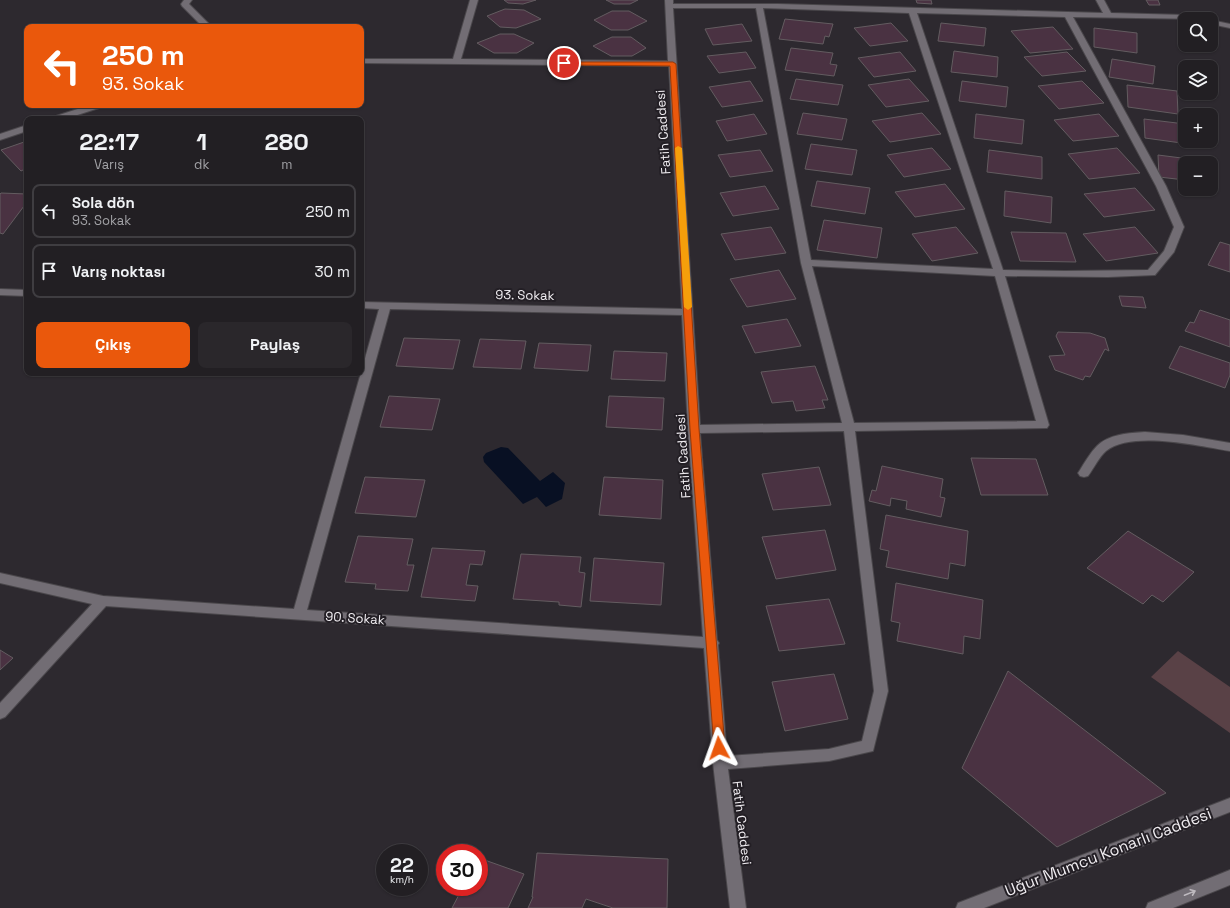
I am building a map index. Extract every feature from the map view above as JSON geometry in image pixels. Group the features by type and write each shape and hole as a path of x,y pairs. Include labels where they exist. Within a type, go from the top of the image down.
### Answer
{"street":[{"path":"188,0 185,4 205,24"},
{"path":"456,62 474,0"},
{"path":"1100,0 1108,15"},
{"path":"669,3 759,6 778,3 912,11 945,9 1178,17"},
{"name":"Fatih Caddesi","path":"669,3 694,429 712,643 720,763 738,908"},
{"path":"720,763 829,755 868,746 881,691 849,428 806,263 759,6"},
{"path":"694,429 1043,425 999,273 912,11"},
{"path":"806,263 999,273 1151,273 1169,252 1179,227 1161,186 1067,14"},
{"path":"1218,23 1230,26"},
{"path":"364,61 673,64"},
{"path":"65,116 90,108"},
{"path":"0,137 24,129"},
{"path":"0,292 24,293"},
{"name":"93. Sokak","path":"364,305 688,312"},
{"path":"299,614 385,306"},
{"path":"1084,473 1103,447 1122,439 1146,436 1230,447"},
{"name":"90. Sokak","path":"0,578 103,601 712,643"},
{"path":"0,713 103,601"},
{"name":"Uğur Mumcu Konarlı Caddesi","path":"964,908 1230,806"},
{"path":"1154,908 1230,877"}],"shaded area":[{"path":"1178,651 1230,687 1230,733 1151,677"}],"water":[{"path":"501,447 508,448 540,481 553,472 565,483 562,499 546,507 537,497 523,504 484,462 483,457 486,453"}],"building":[{"path":"504,0 536,0 523,4 508,3"},
{"path":"606,0 638,0 630,4 614,4"},
{"path":"916,0 931,0 932,4 917,3"},
{"path":"1146,0 1158,0 1160,5 1149,5"},
{"path":"505,9 524,10 541,19 516,28 500,27 487,16"},
{"path":"612,11 629,11 647,21 628,30 611,30 594,20"},
{"path":"785,19 833,24 829,37 825,36 823,44 779,39"},
{"path":"891,23 908,41 870,46 854,28"},
{"path":"941,23 986,28 984,46 938,41"},
{"path":"742,24 752,41 713,45 705,29"},
{"path":"1053,27 1073,49 1030,53 1011,31"},
{"path":"1094,28 1137,33 1137,53 1094,47"},
{"path":"500,34 514,34 534,43 517,53 494,53 477,43"},
{"path":"612,37 631,37 646,48 632,56 611,56 593,46"},
{"path":"791,48 833,53 830,64 837,65 834,76 785,70"},
{"path":"954,51 998,57 997,77 951,72"},
{"path":"746,52 756,68 719,73 707,56"},
{"path":"900,52 916,71 874,77 858,58"},
{"path":"1067,52 1086,71 1042,76 1024,57"},
{"path":"1112,59 1155,66 1153,84 1109,77"},
{"path":"796,79 843,85 838,105 790,99"},
{"path":"909,79 929,101 886,107 868,85"},
{"path":"750,81 763,101 722,107 709,87"},
{"path":"962,81 1008,87 1006,107 959,101"},
{"path":"1082,81 1104,103 1059,109 1038,86"},
{"path":"1127,85 1177,91 1178,114 1128,107"},
{"path":"803,113 847,119 842,140 797,134"},
{"path":"922,113 941,134 890,142 872,121"},
{"path":"754,114 767,134 727,141 716,121"},
{"path":"976,114 1024,120 1022,144 974,138"},
{"path":"1099,114 1119,136 1073,141 1054,120"},
{"path":"1144,119 1178,123 1178,143 1145,138"},
{"path":"24,142 24,170 21,171 1,150"},
{"path":"811,144 857,150 852,175 805,169"},
{"path":"932,148 951,169 904,177 887,155"},
{"path":"1117,148 1140,173 1089,179 1068,154"},
{"path":"760,150 773,171 730,177 718,155"},
{"path":"989,150 1042,157 1042,179 987,172"},
{"path":"1158,155 1178,158 1178,179 1159,177"},
{"path":"817,181 870,188 865,214 811,206"},
{"path":"945,184 965,209 915,217 895,192"},
{"path":"765,186 779,209 733,216 720,193"},
{"path":"1135,188 1155,210 1104,217 1084,194"},
{"path":"1005,191 1052,197 1051,223 1004,216"},
{"path":"0,194 24,194 24,206 3,234 0,233"},
{"path":"824,220 882,228 877,258 817,250"},
{"path":"771,227 786,253 735,260 721,234"},
{"path":"956,227 978,253 932,261 912,234"},
{"path":"1135,227 1158,253 1106,261 1083,234"},
{"path":"1011,232 1066,233 1076,262 1020,261"},
{"path":"1220,242 1230,245 1230,272 1208,265"},
{"path":"779,270 796,299 747,307 730,279"},
{"path":"1119,296 1143,297 1146,308 1122,306"},
{"path":"1200,310 1230,320 1230,347 1185,331 1190,322 1194,323"},
{"path":"787,319 801,346 755,353 742,326"},
{"path":"1058,332 1090,333 1105,338 1109,351 1105,349 1090,377 1085,376 1083,380 1055,370 1049,356 1065,355 1056,336"},
{"path":"404,338 460,340 453,369 396,366"},
{"path":"480,339 526,341 521,369 473,367"},
{"path":"539,343 591,345 588,371 534,368"},
{"path":"1180,346 1230,363 1230,375 1225,388 1169,368"},
{"path":"614,351 667,353 665,381 611,379"},
{"path":"815,366 828,400 822,400 825,408 796,411 793,401 772,403 761,372"},
{"path":"389,396 440,399 432,430 380,427"},
{"path":"609,396 664,398 662,430 606,427"},
{"path":"971,458 1036,459 1048,495 981,495"},
{"path":"882,466 943,479 940,497 945,498 941,517 906,509 907,501 891,498 890,506 869,501 872,490 876,491"},
{"path":"819,467 831,505 773,510 762,474"},
{"path":"365,477 425,480 416,517 355,513"},
{"path":"604,477 663,480 661,519 599,515"},
{"path":"886,515 968,531 965,566 950,563 948,579 886,567 889,551 880,549"},
{"path":"825,530 836,570 776,579 762,537"},
{"path":"1128,531 1194,572 1163,602 1152,595 1143,604 1087,568"},
{"path":"358,536 413,539 407,565 414,565 408,591 375,589 376,584 345,582"},
{"path":"432,548 485,551 482,565 470,564 466,585 478,586 475,601 421,597"},
{"path":"521,554 581,557 579,572 585,573 581,607 559,605 559,602 513,599"},
{"path":"594,558 664,563 661,605 590,601"},
{"path":"896,583 983,600 980,639 964,636 963,654 897,641 900,623 891,621"},
{"path":"829,599 845,644 779,651 766,606"},
{"path":"0,650 13,658 0,670"},
{"path":"1008,671 1166,793 1057,847 962,768"},
{"path":"834,674 848,719 785,731 772,682"},
{"path":"537,853 668,859 667,908 613,908 586,899 582,908 528,908 533,897"},
{"path":"488,861 524,874 508,908 452,908 458,896 488,896"}],"slow traffic":[{"path":"678,148 688,307"}],"route":[{"path":"564,63 673,64 694,429 712,643 719,748"}]}
